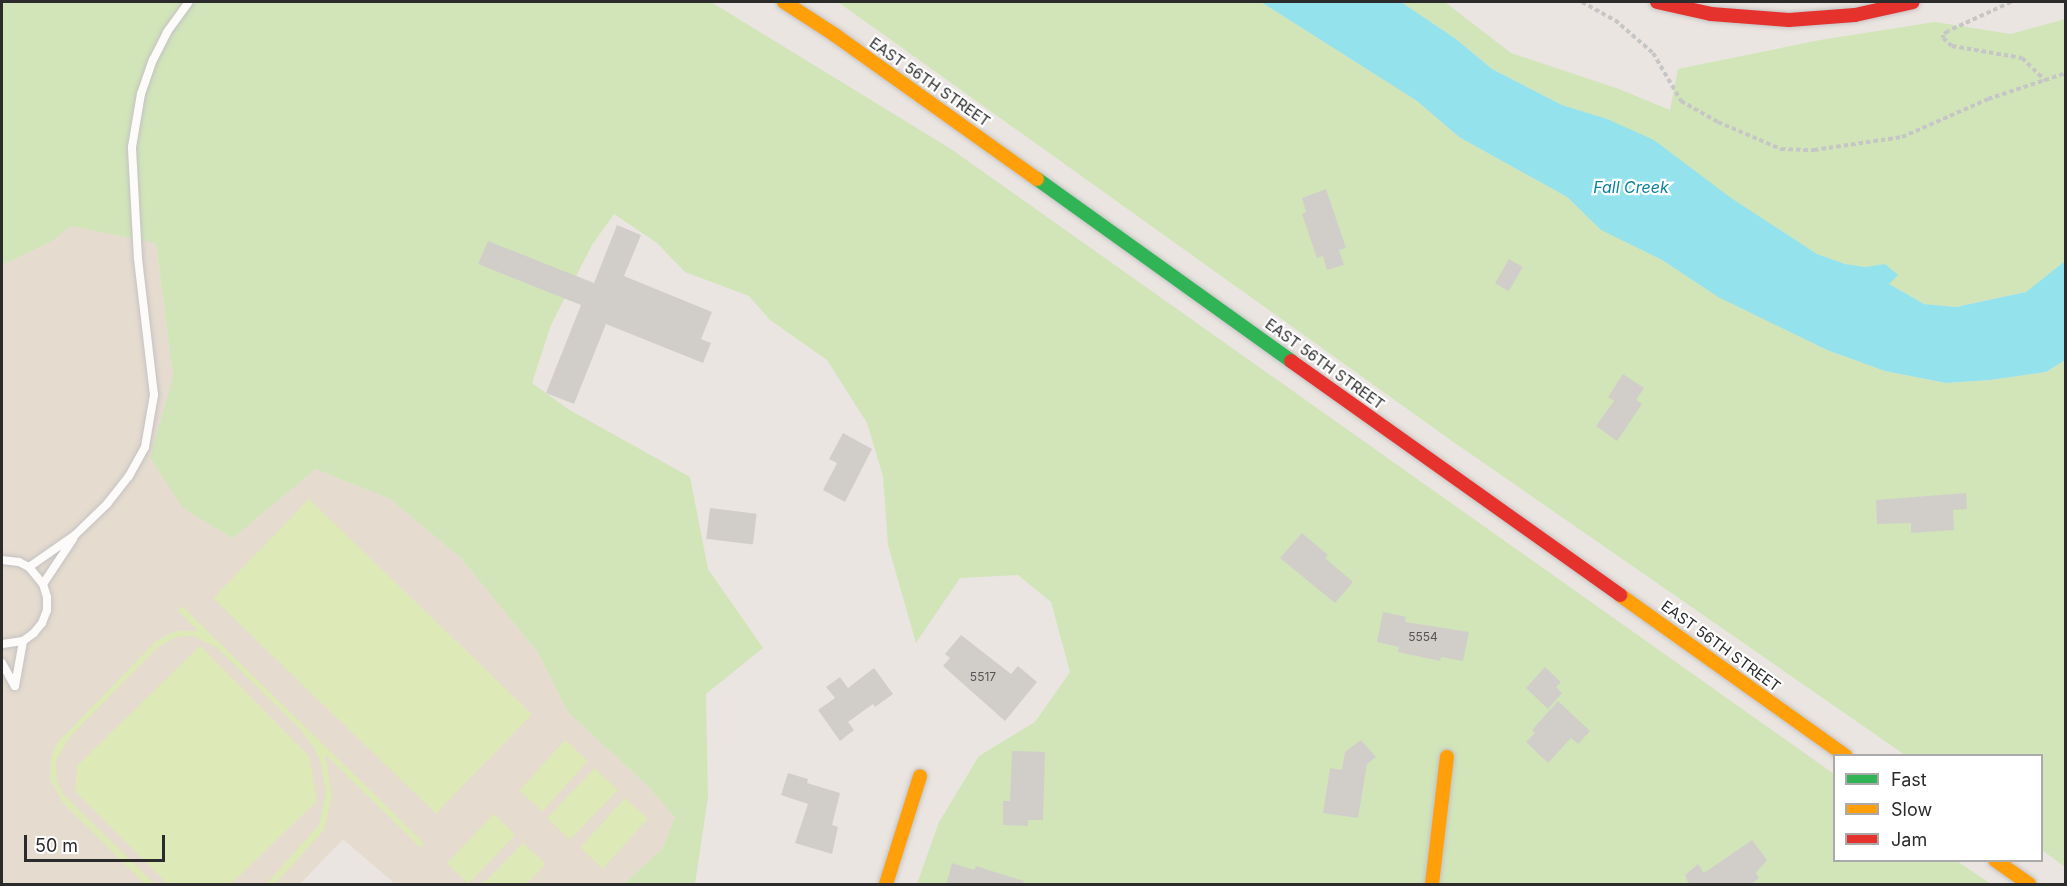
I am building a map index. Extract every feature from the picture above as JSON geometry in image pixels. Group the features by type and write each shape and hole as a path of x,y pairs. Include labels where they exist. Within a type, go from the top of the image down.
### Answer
{"main road":[{"name":"EAST 56TH STREET","path":"784,2 835,35 1843,754"},
{"path":"1657,2 1711,14 1789,20 1855,15 1913,2"},
{"path":"1432,885 1447,757"},
{"path":"886,885 920,776"},
{"path":"1996,862 2029,885"}],"lane":[{"path":"29,567 75,535 107,504 129,476 145,447 150,427 153,376 138,259 132,147 141,94 153,60 189,2"},
{"path":"43,584 75,535"},
{"path":"2,560 19,562 29,567 43,584 47,597 44,616 34,633 23,641 2,645"},
{"path":"2,663 15,686 23,641"}],"path":[{"path":"1582,2 1615,20 1653,53 1681,101 1718,122 1781,149 1814,150 1902,136 1988,99 2066,73"},
{"path":"2011,2 1948,32 1943,35 1943,38 1952,46 2022,58 2045,80"}],"shaded area":[{"path":"71,225 156,243 173,377 150,457 233,538 316,469 390,499 461,558 539,654 568,712 647,785 676,817 663,848 624,884 395,884 343,839 300,884 2,884 2,265 51,242"}],"green space":[{"path":"2,2 711,2 951,149 1833,773 1833,862 1958,862 1991,884 917,884 939,822 979,756 1035,722 1070,672 1051,602 1018,575 960,578 916,643 888,545 883,476 867,423 827,360 770,320 749,296 685,272 657,243 614,214 592,245 551,325 532,383 568,409 690,477 708,569 763,648 706,694 708,797 695,884 624,884 663,848 675,817 647,785 568,712 539,654 461,558 390,499 316,469 233,538 183,508 150,457 173,377 156,243 71,226 51,242 2,265"},
{"path":"838,2 1261,2 1417,101 1459,137 1567,197 1601,230 1662,260 1718,297 1827,350 1885,371 1946,383 1991,380 2046,372 2065,360 2065,867 2043,851 2043,754 1904,754 1452,441"},
{"path":"1401,2 1445,2 1511,53 1619,89 1670,110 1678,69 1820,40 1935,22 2011,34 2065,19 2065,261 2026,292 1956,307 1924,304 1889,284 1886,264 1865,267 1845,264 1817,254 1607,119 1562,105 1492,69 1456,39"},
{"path":"309,499 532,714 436,814 213,598"},
{"path":"182,606 424,843 420,847 325,754 332,796 324,830 275,884 266,884 319,825 326,792 321,763 313,746 300,729 216,647 194,636 177,637 158,647 70,737 56,761 57,781 63,794 155,884 145,884 63,803 50,779 51,758 56,744 156,641 175,631 198,631 178,611"},
{"path":"200,646 309,756 317,801 231,884 168,884 75,791 77,766"},
{"path":"565,740 588,761 543,811 519,791"},
{"path":"595,768 618,790 570,840 547,818"},
{"path":"625,798 648,819 603,869 580,848"},
{"path":"494,814 516,835 468,884 447,863"},
{"path":"523,843 546,864 526,884 483,884"}],"water":[{"name":"Fall Creek","path":"1261,2 1401,2 1456,39 1492,69 1562,105 1607,119 1654,140 1731,198 1817,254 1845,264 1865,267 1885,264 1898,275 1889,284 1924,304 1956,307 2026,292 2065,261 2065,360 2046,372 1990,380 1946,383 1885,371 1827,350 1718,297 1662,260 1601,230 1567,197 1459,137 1417,101"}],"building":[{"path":"1326,189 1346,248 1339,250 1344,265 1327,270 1323,256 1317,258 1302,214 1306,212 1302,198"},
{"path":"617,225 641,235 624,276 712,312 701,339 711,343 703,363 606,324 574,404 546,393 581,305 478,264 488,241 594,283"},
{"path":"1509,259 1523,267 1509,291 1495,283"},
{"path":"1623,374 1644,388 1636,400 1642,404 1617,441 1596,426 1614,401 1608,397"},
{"path":"843,433 872,449 845,502 823,490 837,463 829,459"},
{"path":"1966,493 1967,509 1953,510 1954,530 1911,533 1911,523 1877,524 1876,500"},
{"path":"710,508 757,514 753,544 706,539"},
{"path":"1302,533 1328,555 1325,558 1353,582 1335,603 1280,558"},
{"path":"1383,612 1406,617 1405,622 1469,632 1463,661 1441,657 1440,661 1398,652 1399,647 1377,642"},
{"path":"961,635 1011,674 1018,666 1037,682 1005,721 943,666 950,658 945,654"},
{"path":"1545,667 1561,682 1556,687 1562,693 1548,709 1526,688"},
{"path":"874,668 893,694 875,707 873,704 848,722 854,730 840,741 818,710 835,698 826,687 840,677 848,688"},
{"path":"1558,701 1590,731 1578,744 1571,738 1548,763 1526,742 1535,733 1532,730"},
{"path":"1361,740 1376,757 1367,764 1358,818 1323,813 1330,768 1342,770 1345,752"},
{"path":"1012,751 1045,752 1043,820 1028,820 1028,826 1003,825 1003,801 1010,801"},
{"path":"788,773 808,779 807,783 840,793 832,825 838,827 832,854 795,843 808,804 781,795"},
{"path":"1752,840 1767,860 1756,873 1759,878 1751,885 1689,885 1685,875 1698,864 1704,873"},
{"path":"952,863 974,870 976,866 1024,881 1023,885 946,885"}],"traffic: fast":[{"path":"1037,179 1291,361"}],"traffic: slow":[{"path":"784,2 835,35 1037,179"},
{"path":"1620,595 1843,754"},
{"path":"1432,884 1447,757"},
{"path":"886,884 920,776"},
{"path":"1998,862 2029,884"}],"traffic: jam":[{"path":"1657,2 1711,14 1789,20 1855,15 1913,2"},
{"path":"1291,361 1620,595"}]}
